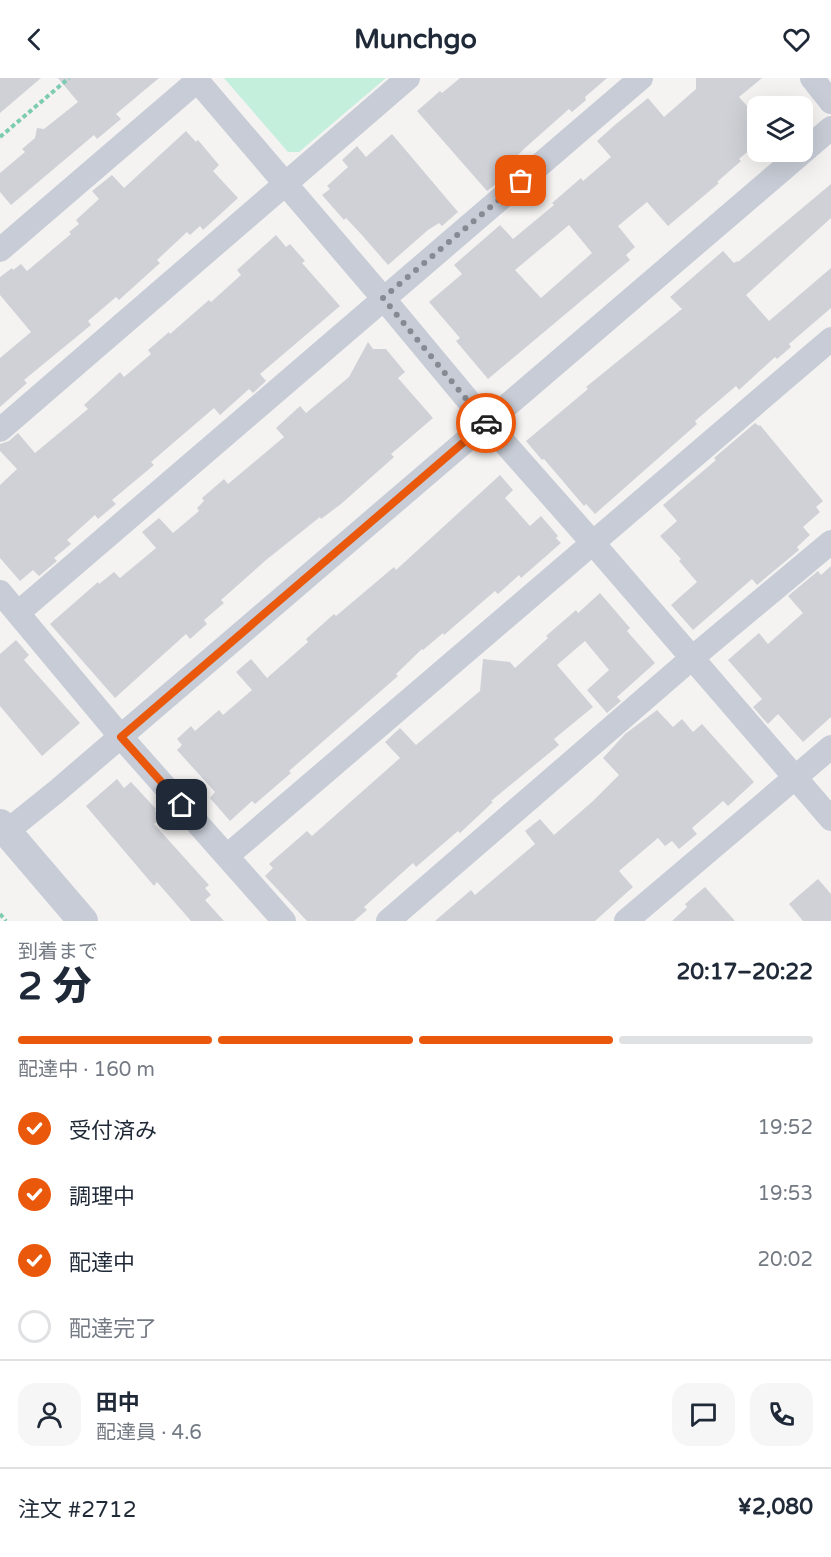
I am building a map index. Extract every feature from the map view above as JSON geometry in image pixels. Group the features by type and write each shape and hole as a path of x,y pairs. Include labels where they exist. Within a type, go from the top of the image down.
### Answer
{"street":[{"path":"0,430 408,78"},
{"path":"18,612 641,78"},
{"path":"812,78 831,102"},
{"path":"0,250 196,79 487,423 831,819"},
{"path":"83,921 3,828 121,737 831,128"},
{"path":"227,856 831,339"},
{"path":"388,921 692,658 831,542"},
{"path":"0,592 121,737 284,921"},
{"path":"626,921 831,747"}],"path":[{"path":"0,137 69,78"},
{"path":"0,914 6,921"}],"green space":[{"path":"224,78 386,78 299,152 288,152"}],"building":[{"path":"0,78 41,78 0,113"},
{"path":"58,78 159,78 116,114 121,119 97,139 94,135 11,205 0,192 0,173 25,152 22,149 35,138 37,128 44,129 78,102"},
{"path":"460,78 607,78 572,112 569,109 525,148 498,175 502,179 487,191 417,111 440,91 442,93"},
{"path":"696,78 762,78 739,97 747,106 747,152 739,159 741,161 717,182 719,183 668,226 647,202 618,226 635,247 626,255 630,260 488,379 456,341 460,338 429,302 462,274 454,265 500,225 513,239 554,205 552,203 581,178 583,181 611,157 597,141 648,98 664,117 696,89","holes":["569,225 592,253 541,298 515,270"]},
{"path":"186,131 196,142 198,140 219,165 213,171 238,198 203,230 200,226 190,235 187,232 157,260 160,263 119,300 116,297 88,321 91,325 24,380 27,383 0,407 0,358 31,332 0,295 0,277 21,264 27,271 71,234 69,232 79,224 76,220 99,199 92,191 112,175 124,188"},
{"path":"392,134 458,212 442,226 439,223 428,230 388,265 322,195 330,189 327,186 348,167 342,160 357,146 366,157"},
{"path":"831,184 831,218 746,295 769,321 831,268 831,308 789,344 791,347 777,359 775,357 739,390 736,386 695,421 697,424 595,514 586,504 584,506 526,441 588,389 586,387 682,309 670,297 723,251 734,263 738,262"},
{"path":"276,235 286,247 290,244 305,261 302,263 340,306 260,374 266,381 253,393 249,389 220,415 214,408 151,462 154,465 112,500 116,504 98,519 95,515 67,540 71,544 54,558 57,561 39,576 33,570 20,581 0,558 0,485 17,469 0,451 0,444 9,441 18,433 35,453 88,409 84,405 120,372 124,377 151,354 148,350 209,300 211,302 241,275 237,270"},
{"path":"368,342 373,349 386,349 405,372 398,378 433,418 391,454 394,457 341,504 321,519 320,517 266,560 221,600 224,603 204,620 207,624 190,639 186,634 115,698 50,624 98,582 99,584 114,572 120,578 156,548 142,532 159,518 173,533 199,511 197,508 204,501 202,498 224,479 228,484 284,437 276,428 300,406 306,413 349,377"},
{"path":"755,423 760,425 823,501 816,507 820,512 803,527 810,535 797,547 799,550 757,585 752,579 693,630 671,605 697,582 679,561 681,559 660,536 677,521 663,505"},
{"path":"500,475 513,490 505,498 530,526 541,516 561,543 521,578 519,575 498,594 495,591 444,635 443,633 422,649 396,674 398,676 289,771 291,773 255,804 252,801 230,821 210,798 215,792 177,750 182,745 177,739 191,726 195,731 219,710 223,715 252,690 236,672 251,659 267,678 308,642 306,639 334,614 336,616 394,567 396,570"},
{"path":"831,566 831,717 803,742 778,714 768,724 766,722 753,707 762,699 728,660 759,633 768,644 803,613 788,596 818,571 821,575"},
{"path":"600,593 630,628 627,631 655,663 617,697 621,701 607,713 587,690 609,670 585,641 557,665 593,707 554,739 559,745 491,801 493,802 460,833 458,831 416,867 413,863 364,907 367,910 354,921 307,921 265,876 273,868 269,864 307,831 312,836 400,758 385,742 400,728 416,745 480,691 483,659 510,662 515,668 548,638 546,636 576,610 578,613"},
{"path":"16,640 29,655 24,660 80,723 42,756 0,706 0,654"},
{"path":"657,710 673,727 682,719 693,732 702,724 754,782 728,806 723,801 692,828 697,834 679,849 672,841 665,846 658,838 619,871 633,887 595,921 435,921 471,890 475,895 535,844 525,831 540,819 554,835 593,801 619,775 603,758 625,734"},
{"path":"117,779 124,788 131,782 156,809 155,811 161,818 154,824 209,885 205,888 211,895 205,900 224,921 191,921 157,882 154,886 86,806"},
{"path":"818,879 831,894 831,921 803,921 789,904"},
{"path":"705,887 735,921 672,921 687,907 685,904"}],"way so far":[{"path":"486,423 383,298 521,181"}],"route":[{"path":"182,805 121,737 486,423"}]}
